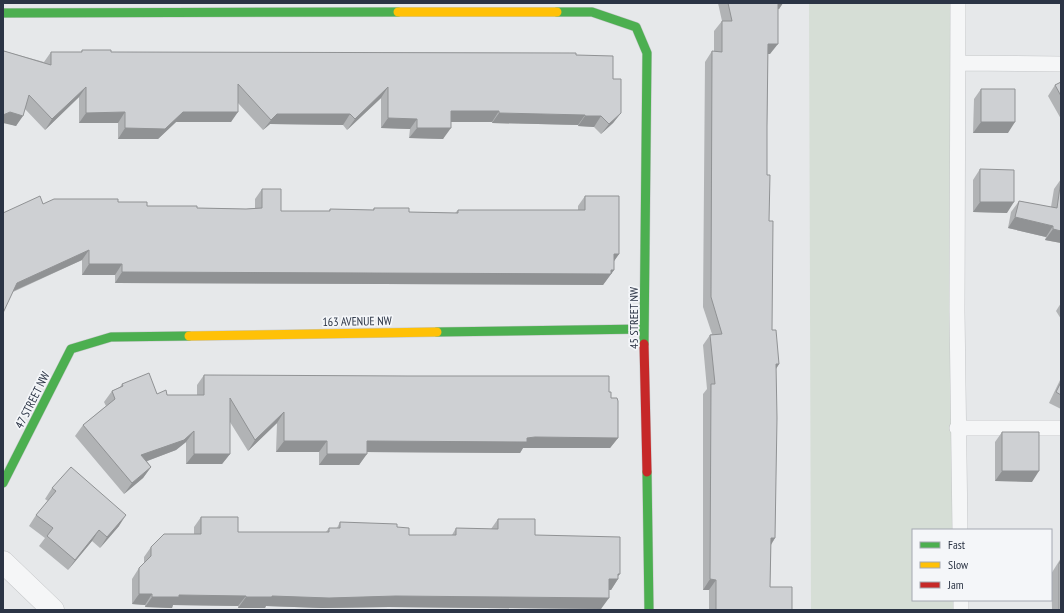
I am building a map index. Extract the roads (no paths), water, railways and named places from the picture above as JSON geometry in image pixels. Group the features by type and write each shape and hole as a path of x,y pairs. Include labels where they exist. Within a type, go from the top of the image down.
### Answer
{"street":[{"name":"45 STREET NW","path":"3,13 592,12 636,28 647,53 644,329 649,610"},
{"name":"163 AVENUE NW","path":"71,349 111,336 644,329"},
{"name":"47 STREET NW","path":"3,483 71,349"},
{"path":"3,562 53,610"}],"lane":[{"path":"958,3 957,428 960,529"},
{"path":"958,63 1061,64"},
{"path":"957,428 1061,428"}]}
